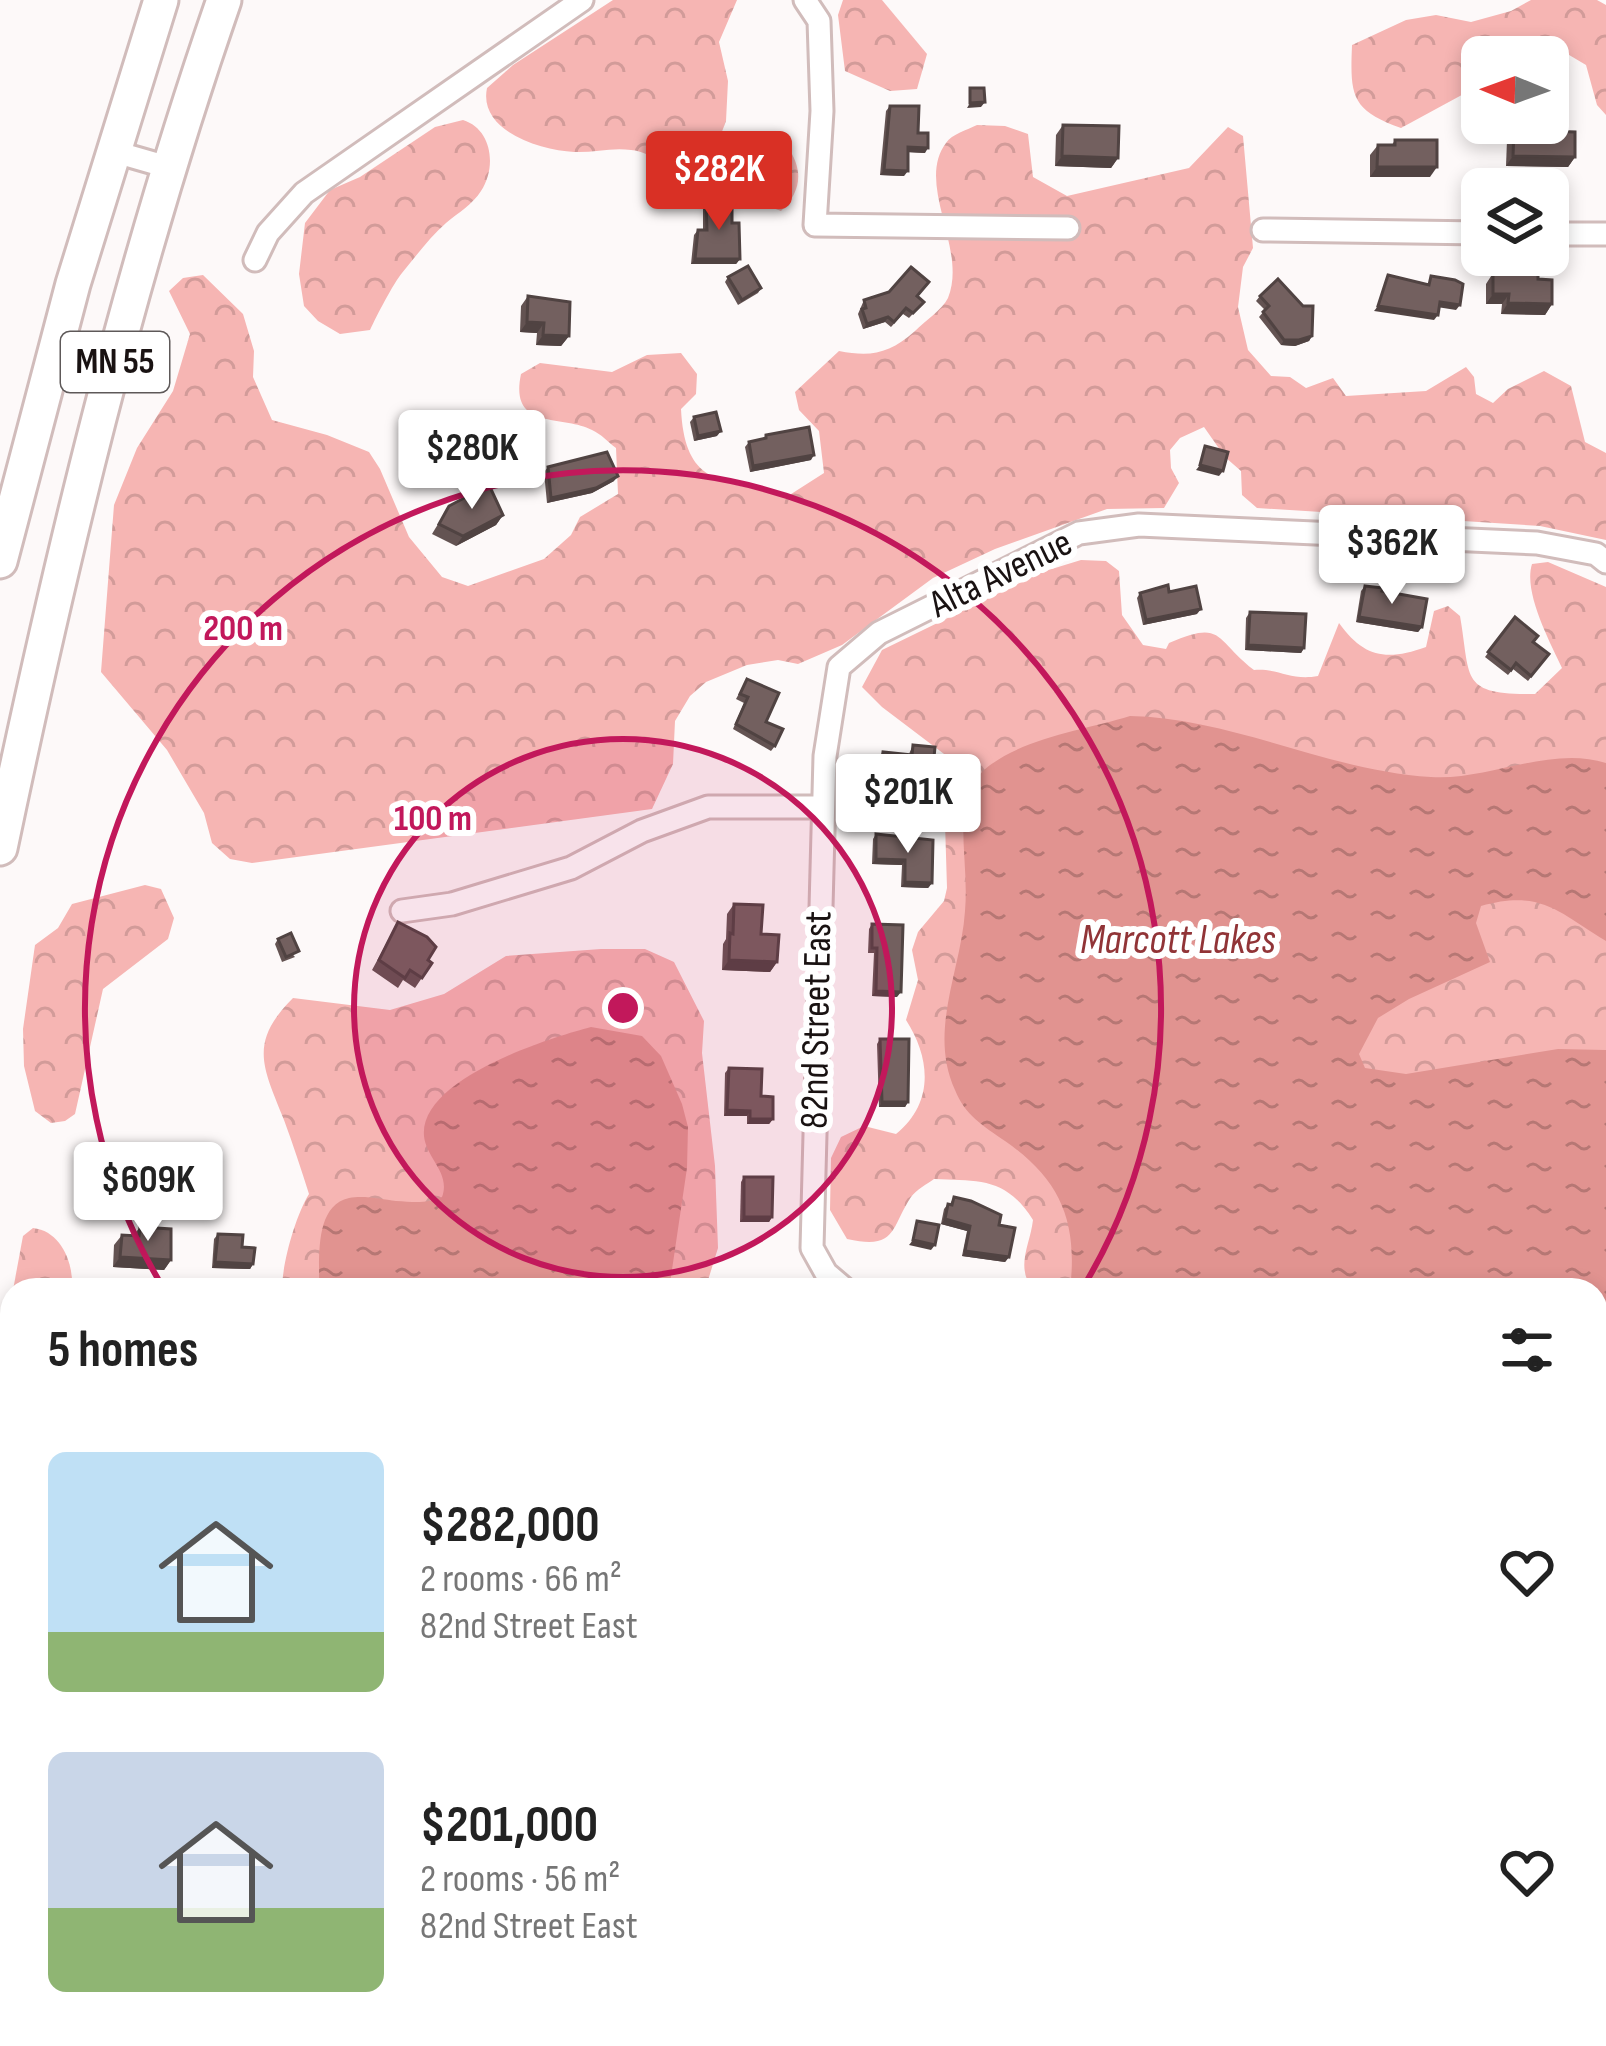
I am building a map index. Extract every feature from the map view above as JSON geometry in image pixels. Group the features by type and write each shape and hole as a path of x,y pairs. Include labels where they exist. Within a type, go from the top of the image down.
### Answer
{"highway":[{"name":"MN 55","path":"0,561 112,151 161,0"},
{"name":"MN 55","path":"0,848 81,490 171,168 224,0"},
{"path":"0,858 25,729"}],"street":[{"path":"255,260 268,233 304,193 582,0"},
{"path":"805,0 819,21 822,111 815,225 1068,228"},
{"path":"112,151 171,168"},
{"path":"1263,230 1461,233"},
{"path":"1569,234 1606,234"},
{"name":"Alta Avenue","path":"839,668 878,633 1079,533 1099,530 1139,525 1537,543 1596,554 1606,562"},
{"name":"82nd Street East","path":"832,1278 812,1248 825,756 839,668"},
{"path":"402,911 452,904 571,868 642,832 708,807 823,807"}],"green space":[{"path":"613,0 737,0 719,42 728,81 726,121 709,166 687,183 639,151 574,152 545,147 514,135 492,116 487,88 513,65"},
{"path":"843,0 882,0 927,54 917,89 890,91 845,71 838,15"},
{"path":"1531,0 1597,0 1606,5 1606,115 1597,105 1586,65 1569,55 1569,36 1461,36 1461,95 1401,128 1372,115 1357,99 1352,45 1406,20 1436,15 1471,22"},
{"path":"463,120 480,132 489,150 489,171 478,196 434,234 402,273 370,330 340,334 318,321 304,306 299,274 305,223 330,190 360,177 435,127"},
{"path":"977,125 1005,126 1028,134 1033,177 1067,196 1189,168 1228,127 1243,136 1253,248 1243,267 1238,307 1248,350 1271,376 1290,377 1306,388 1333,378 1346,396 1426,391 1466,367 1474,377 1476,394 1493,403 1508,389 1544,371 1571,386 1585,442 1606,453 1606,540 1540,526 1257,508 1242,495 1241,471 1204,427 1180,438 1170,450 1171,468 1179,483 1164,508 1107,509 995,549 933,578 842,645 798,664 778,660 747,665 706,682 690,696 675,721 673,764 652,809 252,863 230,859 212,843 204,813 167,750 101,672 114,505 137,448 173,391 190,334 169,291 183,278 203,275 243,314 254,351 253,377 272,420 369,452 409,537 442,577 468,586 544,559 571,535 580,517 618,494 616,448 592,430 540,417 523,405 521,374 540,363 612,372 647,355 681,353 697,374 696,394 681,409 684,435 699,467 727,482 788,496 824,473 819,431 799,410 795,392 839,351 870,353 906,339 948,298 952,259 938,197 938,159 949,140"},
{"path":"786,145 796,163 798,180 781,211 749,199 745,186 757,153"},
{"name":"Marcott Lakes","path":"1081,560 1106,561 1119,571 1122,615 1143,645 1166,649 1187,636 1210,633 1254,670 1300,677 1318,676 1339,623 1367,650 1399,654 1426,647 1434,611 1448,606 1460,616 1473,679 1493,691 1510,694 1535,694 1562,668 1534,602 1532,564 1548,562 1606,587 1606,1278 1027,1278 1024,1264 1033,1220 1002,1189 965,1180 934,1179 911,1197 884,1239 847,1239 830,1210 831,1158 841,1137 864,1126 896,1134 917,1109 922,1095 924,1065 906,1020 918,980 912,950 918,932 944,901 947,888 944,790 952,772 948,757 862,687 882,650 1042,572"},
{"path":"145,885 161,889 174,918 168,939 103,989 75,1114 51,1123 35,1111 24,1066 23,1029 35,945 58,928 72,904"},
{"path":"645,949 674,962 704,1021 702,1053 715,1166 718,1248 709,1278 283,1278 290,1241 309,1194 266,1070 265,1042 279,1014 293,998 390,1010 444,994 506,956"},
{"path":"33,1228 51,1235 64,1250 71,1278 15,1278 23,1236"}],"water":[{"name":"Marcott Lakes","path":"1130,716 1206,726 1355,765 1431,777 1563,758 1606,763 1606,941 1535,902 1481,906 1476,923 1490,962 1378,1018 1359,1054 1365,1068 1406,1074 1558,1049 1606,1050 1606,1278 1071,1278 1071,1244 1062,1205 1040,1171 969,1113 959,1099 945,1046 948,1001 965,911 964,810 984,770 1035,743"},
{"path":"591,1027 642,1036 661,1056 688,1127 687,1168 671,1278 319,1278 324,1223 337,1203 354,1197 414,1202 442,1197 441,1173 424,1136 428,1115 464,1079 546,1041"}],"building":[{"path":"970,88 984,88 985,102 970,103"},
{"path":"890,106 919,106 918,133 928,133 928,148 908,147 908,171 884,170"},
{"path":"1063,125 1119,126 1118,158 1062,156"},
{"path":"1569,132 1575,132 1575,157 1513,156 1513,144 1569,144"},
{"path":"1395,140 1437,140 1437,167 1377,167 1378,145 1395,145"},
{"path":"706,200 732,200 732,223 739,223 740,259 695,259 698,230 707,230"},
{"path":"748,266 761,288 742,300 728,277"},
{"path":"911,267 929,282 917,296 924,302 913,313 906,308 894,322 888,317 867,324 864,300 889,292"},
{"path":"1388,275 1429,285 1431,276 1455,280 1463,284 1460,305 1440,302 1438,315 1378,306"},
{"path":"1493,276 1552,280 1552,304 1508,303 1509,294 1493,294"},
{"path":"1278,279 1303,306 1313,306 1312,336 1284,340 1263,312 1269,306 1260,296"},
{"path":"528,296 570,302 569,336 543,335 544,323 527,322"},
{"path":"716,412 721,431 698,436 694,417"},
{"path":"809,427 814,455 753,466 749,442"},
{"path":"1205,446 1228,452 1223,471 1200,465"},
{"path":"607,452 618,476 596,488 551,498 548,467"},
{"path":"489,485 503,515 463,536 439,524 449,506"},
{"path":"1168,585 1169,592 1196,586 1201,609 1146,620 1140,593"},
{"path":"1365,586 1427,599 1422,627 1359,617"},
{"path":"1250,612 1306,614 1304,648 1248,645"},
{"path":"1515,617 1538,636 1533,642 1549,654 1531,676 1516,663 1511,670 1488,652"},
{"path":"747,679 779,693 766,722 783,729 775,746 736,724 748,697 740,694"},
{"path":"913,745 935,747 931,788 909,785 910,776 880,773 883,752 912,755"},
{"path":"876,834 933,840 932,883 905,882 905,860 876,859"},
{"path":"734,904 763,905 761,934 779,935 777,962 729,960"},
{"path":"398,922 436,947 422,978 410,970 405,978 379,960"},
{"path":"872,924 903,925 901,992 876,991"},
{"path":"291,933 299,951 286,957 278,939"},
{"path":"880,1039 909,1039 908,1102 882,1102"},
{"path":"729,1068 762,1069 761,1096 773,1097 773,1119 750,1119 750,1111 727,1110"},
{"path":"744,1177 773,1177 772,1217 744,1217"},
{"path":"954,1197 1001,1215 999,1225 1015,1228 1009,1257 965,1251 970,1226 945,1219"},
{"path":"917,1221 939,1225 935,1245 913,1240"},
{"path":"140,1227 171,1229 171,1260 120,1257 122,1235 139,1236"},
{"path":"218,1234 243,1235 242,1247 255,1248 253,1264 215,1262"}]}
